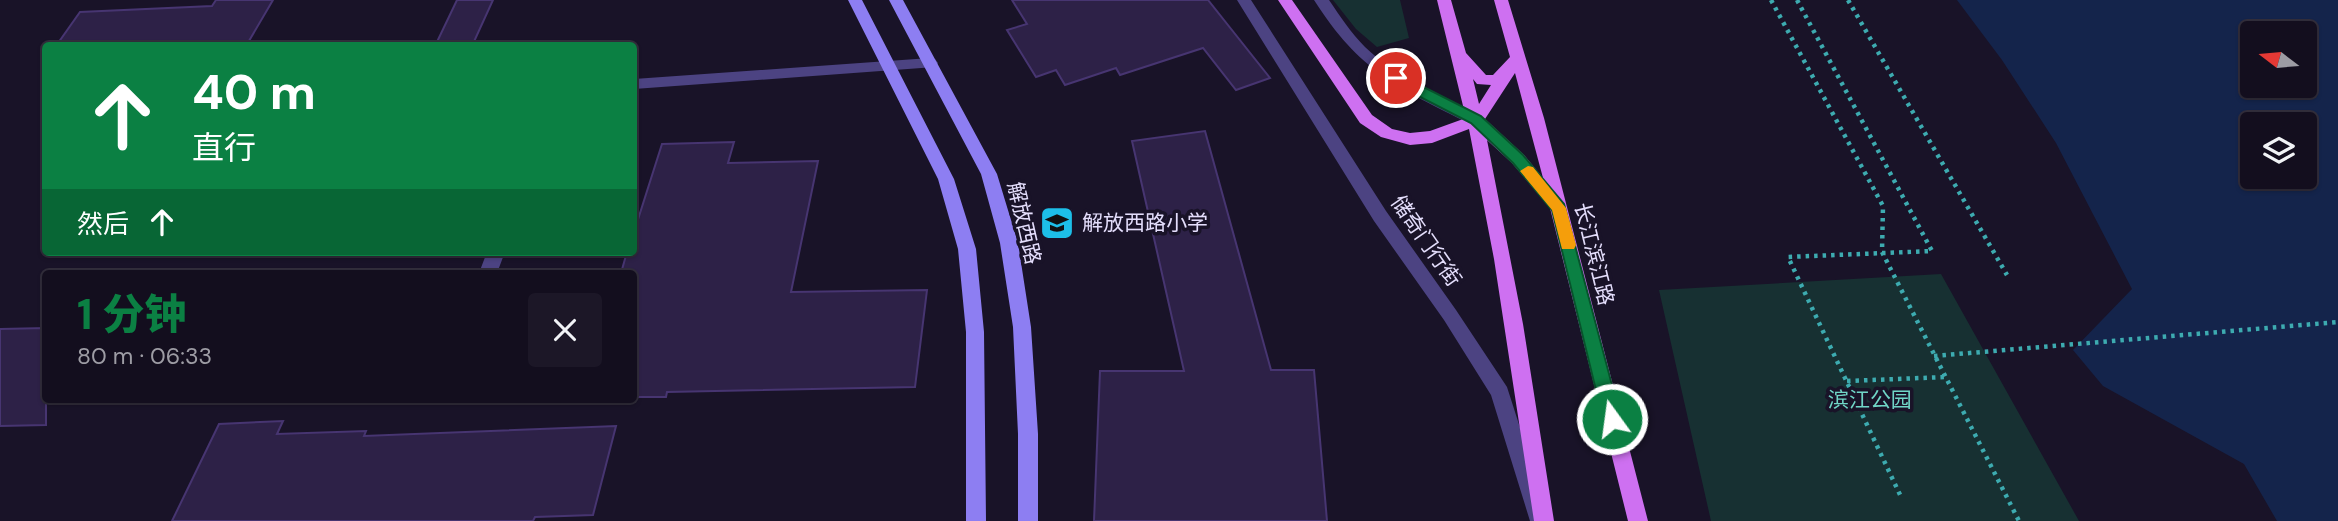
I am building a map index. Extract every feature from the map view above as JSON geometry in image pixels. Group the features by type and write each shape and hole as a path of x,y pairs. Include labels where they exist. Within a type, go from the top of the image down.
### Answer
{"main road":[{"path":"855,0 891,66 946,179 967,249 975,332 975,521"},
{"name":"解放西路","path":"896,0 989,174 1009,243 1021,327 1028,434 1028,521"},
{"path":"1285,0 1358,109 1387,133 1410,139 1432,137 1476,120 1514,62"},
{"path":"1444,0 1476,120 1514,319 1542,521"},
{"name":"长江滨江路","path":"1500,0 1514,62 1559,208 1638,521"},
{"path":"1459,51 1482,80 1497,80 1514,62"},
{"path":"1476,120 1518,159 1559,208"}],"street":[{"name":"储奇门行街","path":"1244,0 1380,216 1450,315 1500,393 1542,521"},
{"path":"1321,0 1346,34 1377,65 1396,78 1476,120"},
{"path":"637,84 930,63"}],"path":[{"path":"1771,0 1883,206 1882,253 2019,521"},
{"path":"1797,0 1932,251 1788,257 1902,499"},
{"path":"1848,0 2007,275"},
{"path":"1934,356 2338,321"},
{"path":"1847,381 1945,377"}],"green space":[{"path":"1333,0 1400,0 1409,38 1377,47 1356,29"},
{"name":"滨江公园","path":"1941,274 2079,521 1711,521 1659,290"}],"water":[{"path":"1957,0 2338,0 2338,521 2277,521 2244,464 2103,386 2073,350 2132,289 2056,143 2002,60"}],"building":[{"path":"216,0 273,0 248,42 59,42 80,12 212,6"},
{"path":"457,0 493,0 474,42 437,42"},
{"path":"1012,0 1208,0 1270,78 1236,90 1203,48 1120,75 1116,68 1065,85 1056,70 1036,77 1007,30 1027,24"},
{"path":"1205,131 1271,370 1314,370 1327,521 1094,521 1100,371 1184,371 1132,141"},
{"path":"734,142 728,163 818,161 791,292 927,290 915,387 667,392 666,397 637,397 637,270 622,270 626,256 637,256 637,223 662,144"},
{"path":"42,328 42,403 46,403 46,425 0,426 0,329"},
{"path":"283,421 277,434 366,431 364,436 616,426 593,515 535,517 533,521 172,521 219,424"}],"slow traffic":[{"path":"1528,171 1559,208 1568,245"}],"place":[{"name":"解放西路小学","path":"1057,223"}],"route":[{"path":"1396,78 1476,120 1518,159 1559,208 1612,419"}]}
